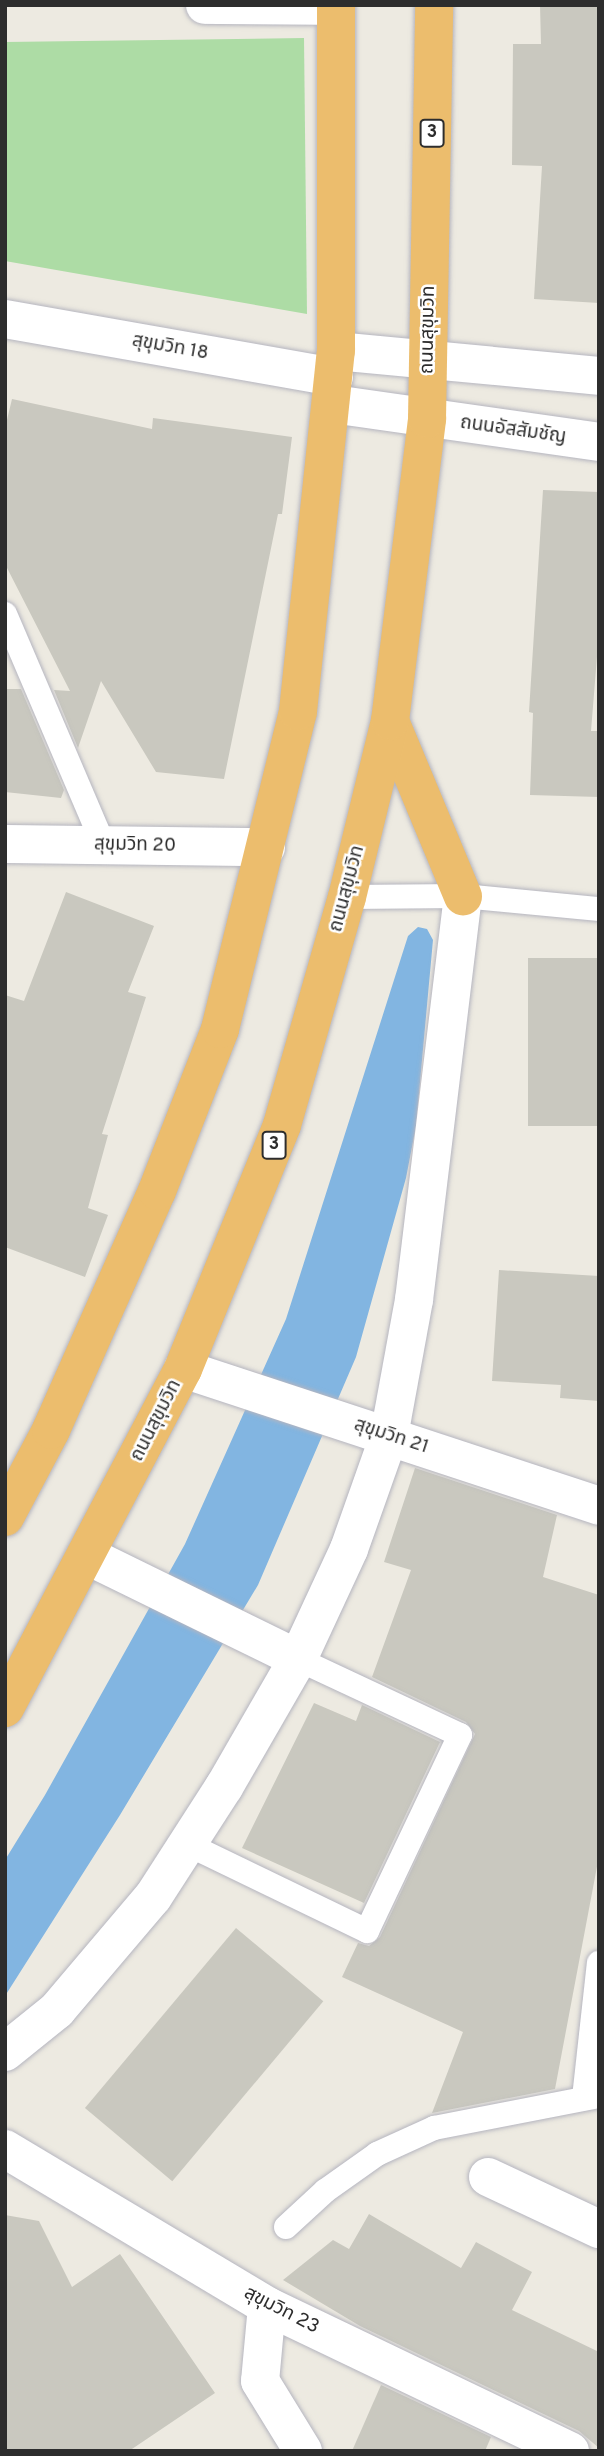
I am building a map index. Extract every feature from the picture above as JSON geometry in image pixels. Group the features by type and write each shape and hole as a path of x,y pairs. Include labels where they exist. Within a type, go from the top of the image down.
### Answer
{"highway":[{"name":"ถนนสุขุมวิท","path":"5,1709 88,1556 183,1369 282,1125 347,897 390,721 427,419 434,5"},
{"path":"5,1517 51,1430 152,1203 220,1029 298,712 334,377 336,6"},
{"path":"390,721 463,896"}],"street":[{"path":"205,5 336,6"},
{"name":"สุขุมวิท 18","path":"5,319 334,377"},
{"path":"334,377 429,360 599,376"},
{"name":"ถนนอัสสัมชัญ","path":"334,377 427,419 599,442"},
{"name":"สุขุมวิท 20","path":"5,844 266,847"},
{"path":"5,2052 57,2010 153,1897 224,1787 298,1659 349,1549 389,1436 414,1300 463,896"},
{"name":"สุขุมวิท 21","path":"183,1369 599,1506"},
{"path":"88,1556 298,1659"},
{"name":"สุขุมวิท 23","path":"5,2149 267,2306 570,2451"},
{"path":"488,2177 599,2229"},
{"path":"267,2306 260,2381 303,2451"}],"lane":[{"path":"5,614 104,846"},
{"path":"347,897 463,896 599,909"},
{"path":"187,1844 367,1931 460,1735 298,1659"},
{"path":"286,2227 325,2191 377,2154 434,2128 591,2097 599,1963"}],"green space":[{"path":"304,38 307,314 5,261 5,42"}],"water":[{"path":"418,927 427,929 433,940 416,1126 406,1178 356,1357 258,1585 120,1815 5,1996 5,1860 45,1795 185,1544 286,1319 408,936"}],"building":[{"path":"540,5 599,5 599,303 534,299 542,166 512,165 513,44 541,44"},
{"path":"12,399 152,429 153,418 292,437 282,514 278,514 224,779 156,772 101,681 78,748 54,690 70,691 5,564 5,428"},
{"path":"543,490 599,492 599,632 591,731 599,731 599,797 530,795 533,713 529,712"},
{"path":"5,689 21,689 64,790 61,798 5,792"},
{"path":"66,892 154,926 128,992 146,997 102,1134 108,1135 88,1208 108,1215 85,1277 5,1247 5,995 24,1001"},
{"path":"528,958 599,958 599,1126 528,1126"},
{"path":"499,1270 599,1276 599,1401 560,1398 561,1385 492,1381"},
{"path":"415,1468 557,1515 543,1577 599,1595 599,1856 555,2089 432,2113 463,2032 342,1977 358,1943 369,1946 380,1937 475,1734 466,1722 372,1677 411,1570 384,1562"},
{"path":"314,1703 356,1721 362,1705 440,1742 364,1903 242,1848"},
{"path":"236,1928 323,2001 172,2181 85,2108"},
{"path":"369,2214 461,2268 476,2242 532,2272 512,2310 599,2352 599,2448 579,2431 360,2326 283,2280 333,2240 349,2249"},
{"path":"5,2215 39,2221 72,2287 120,2254 215,2393 129,2451 5,2451"},
{"path":"381,2385 491,2437 485,2451 352,2451"}]}
